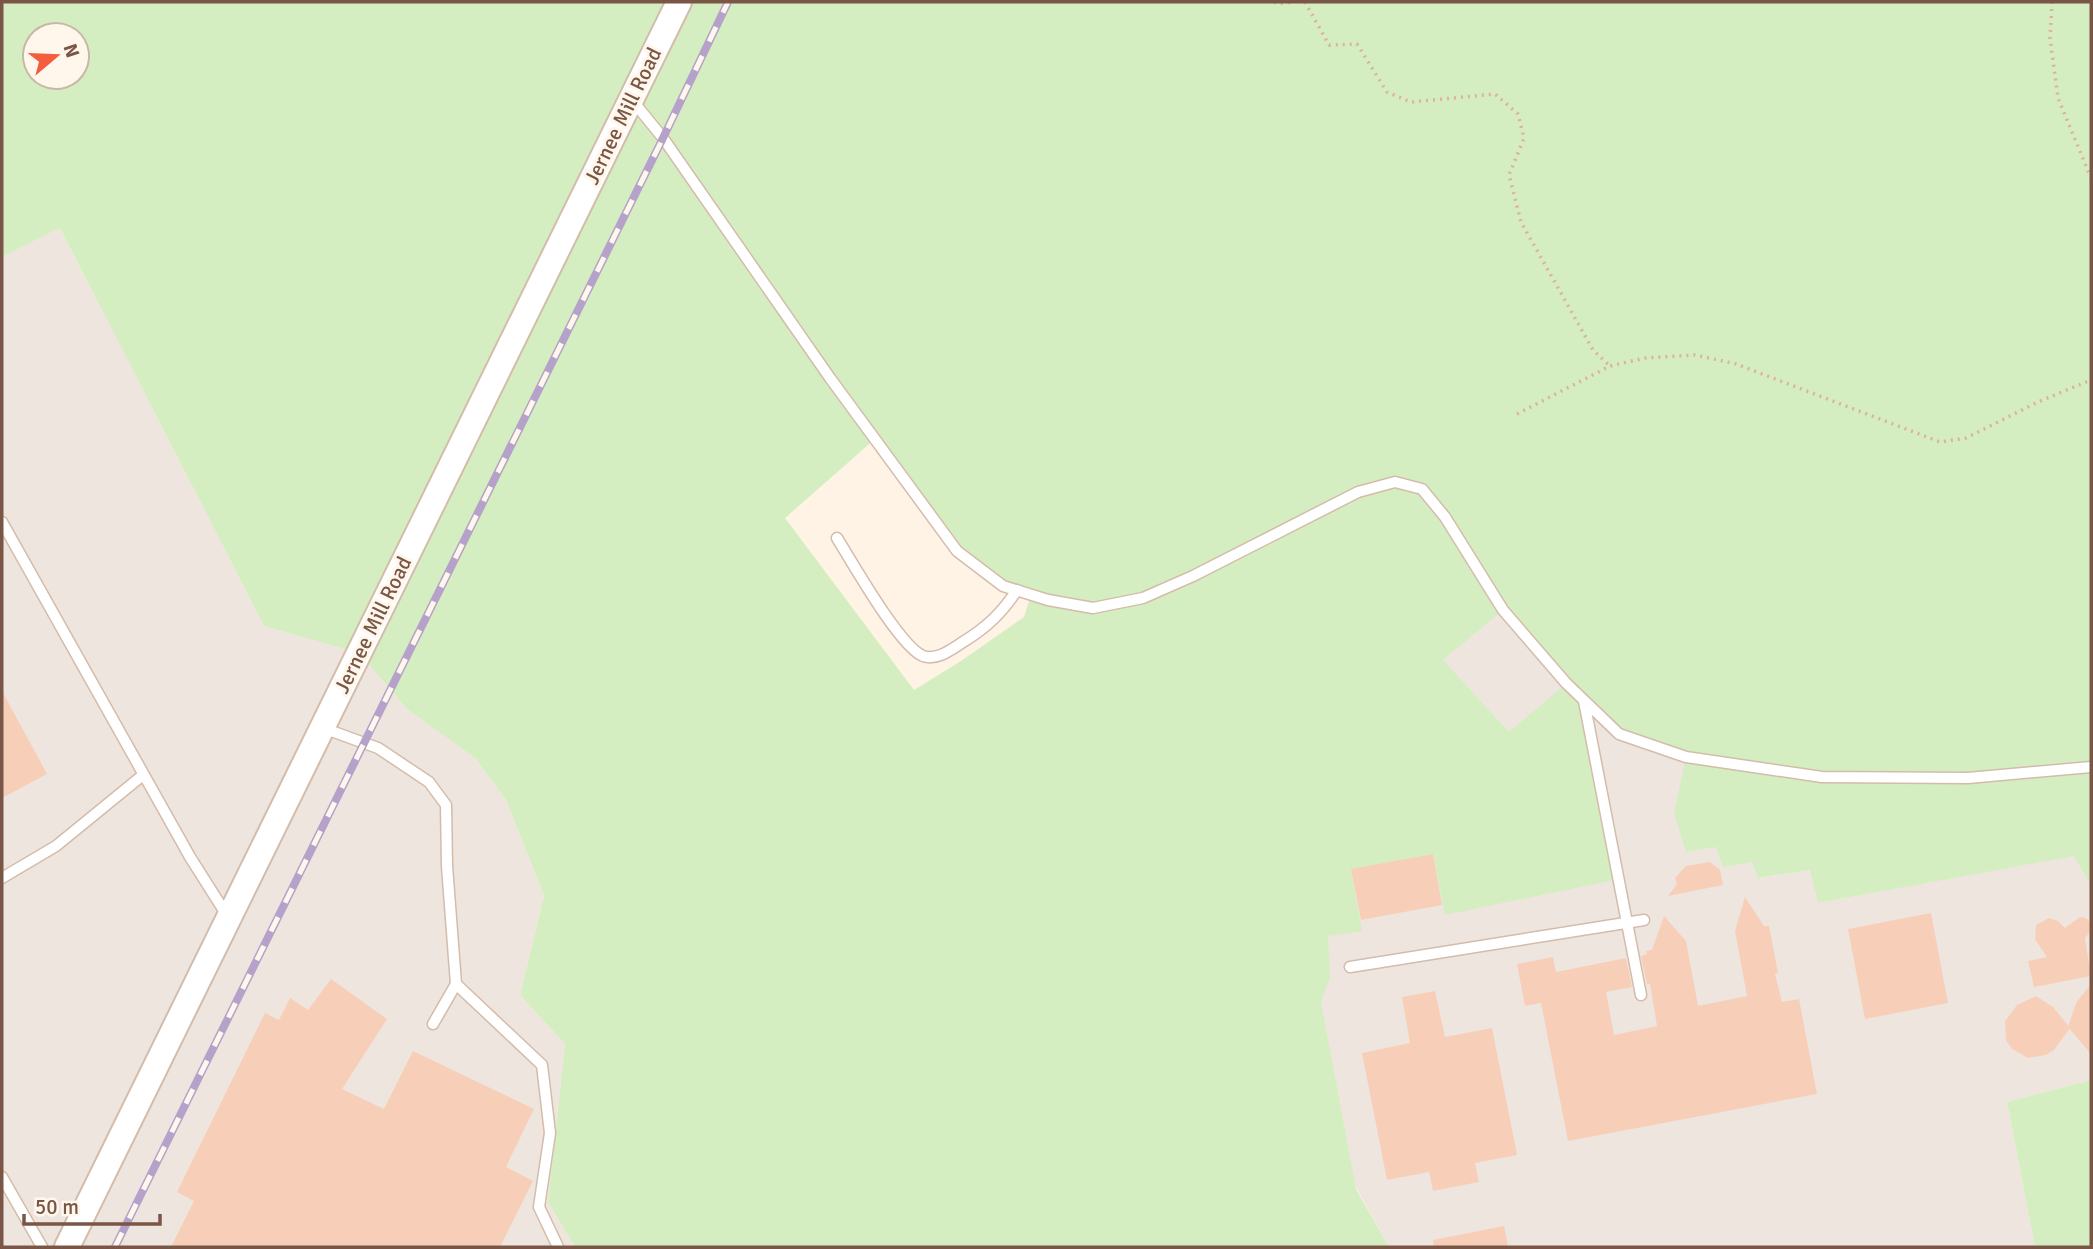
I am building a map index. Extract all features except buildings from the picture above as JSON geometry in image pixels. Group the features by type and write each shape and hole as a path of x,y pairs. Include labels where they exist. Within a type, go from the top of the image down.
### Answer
{"street":[{"name":"Jernee Mill Road","path":"66,1247 678,2"}],"lane":[{"path":"632,99 663,138 830,378 957,551 1003,586 1048,600 1093,608 1143,598 1193,576 1358,492 1395,482 1422,489 1445,517 1503,610 1584,700 1619,734 1686,757 1822,777 1968,778 2091,767"},
{"path":"2,522 190,857 229,917"},
{"path":"837,538 899,633 921,655 941,655 982,630 1005,608 1017,590"},
{"path":"1584,700 1641,995"},
{"path":"323,728 377,748 429,782 446,805 447,866 456,984 433,1024"},
{"path":"2,878 56,846 143,775"},
{"path":"1350,967 1644,920"},
{"path":"456,984 542,1065 550,1133 539,1207 558,1247"},
{"path":"2,1177 41,1247"}],"path":[{"path":"1275,2 1293,2"},
{"path":"1305,2 1329,46 1357,44 1387,92 1411,102 1495,93 1518,114 1524,138 1509,175 1521,222 1593,349 1610,366"},
{"path":"2052,2 2050,38 2058,99 2091,178"},
{"path":"1517,414 1610,366 1645,358 1695,355 1735,364 1940,442 1966,438 2038,402 2091,380"}],"shaded area":[{"path":"60,228 264,626 359,653 407,709 476,759 506,800 544,896 520,995 565,1044 548,1202 575,1247 2,1247 2,257"},
{"path":"1484,581 1686,757 1716,847 1753,862 1758,878 1811,870 1818,903 2074,855 2091,886 2091,1080 2007,1102 2035,1247 1389,1247 1254,1003"}],"green space":[{"path":"2,2 2091,2 2091,886 2074,856 1818,903 1810,870 1758,878 1752,862 1723,867 1716,847 1686,852 1674,813 1686,757 1619,734 1584,701 1619,879 1445,915 1433,854 1351,870 1362,931 1328,936 1330,978 1321,1002 1356,1189 1389,1247 575,1247 548,1202 565,1044 520,995 544,896 506,800 476,759 407,709 359,653 264,626 60,228 2,257","holes":["875,439 957,551 1003,586 1031,595 1024,617 914,690 785,518","1503,610 1566,684 1509,732 1443,660"]},
{"path":"2091,1080 2091,1247 2035,1247 2007,1102"}],"railway":[{"path":"115,1247 728,2"}]}
